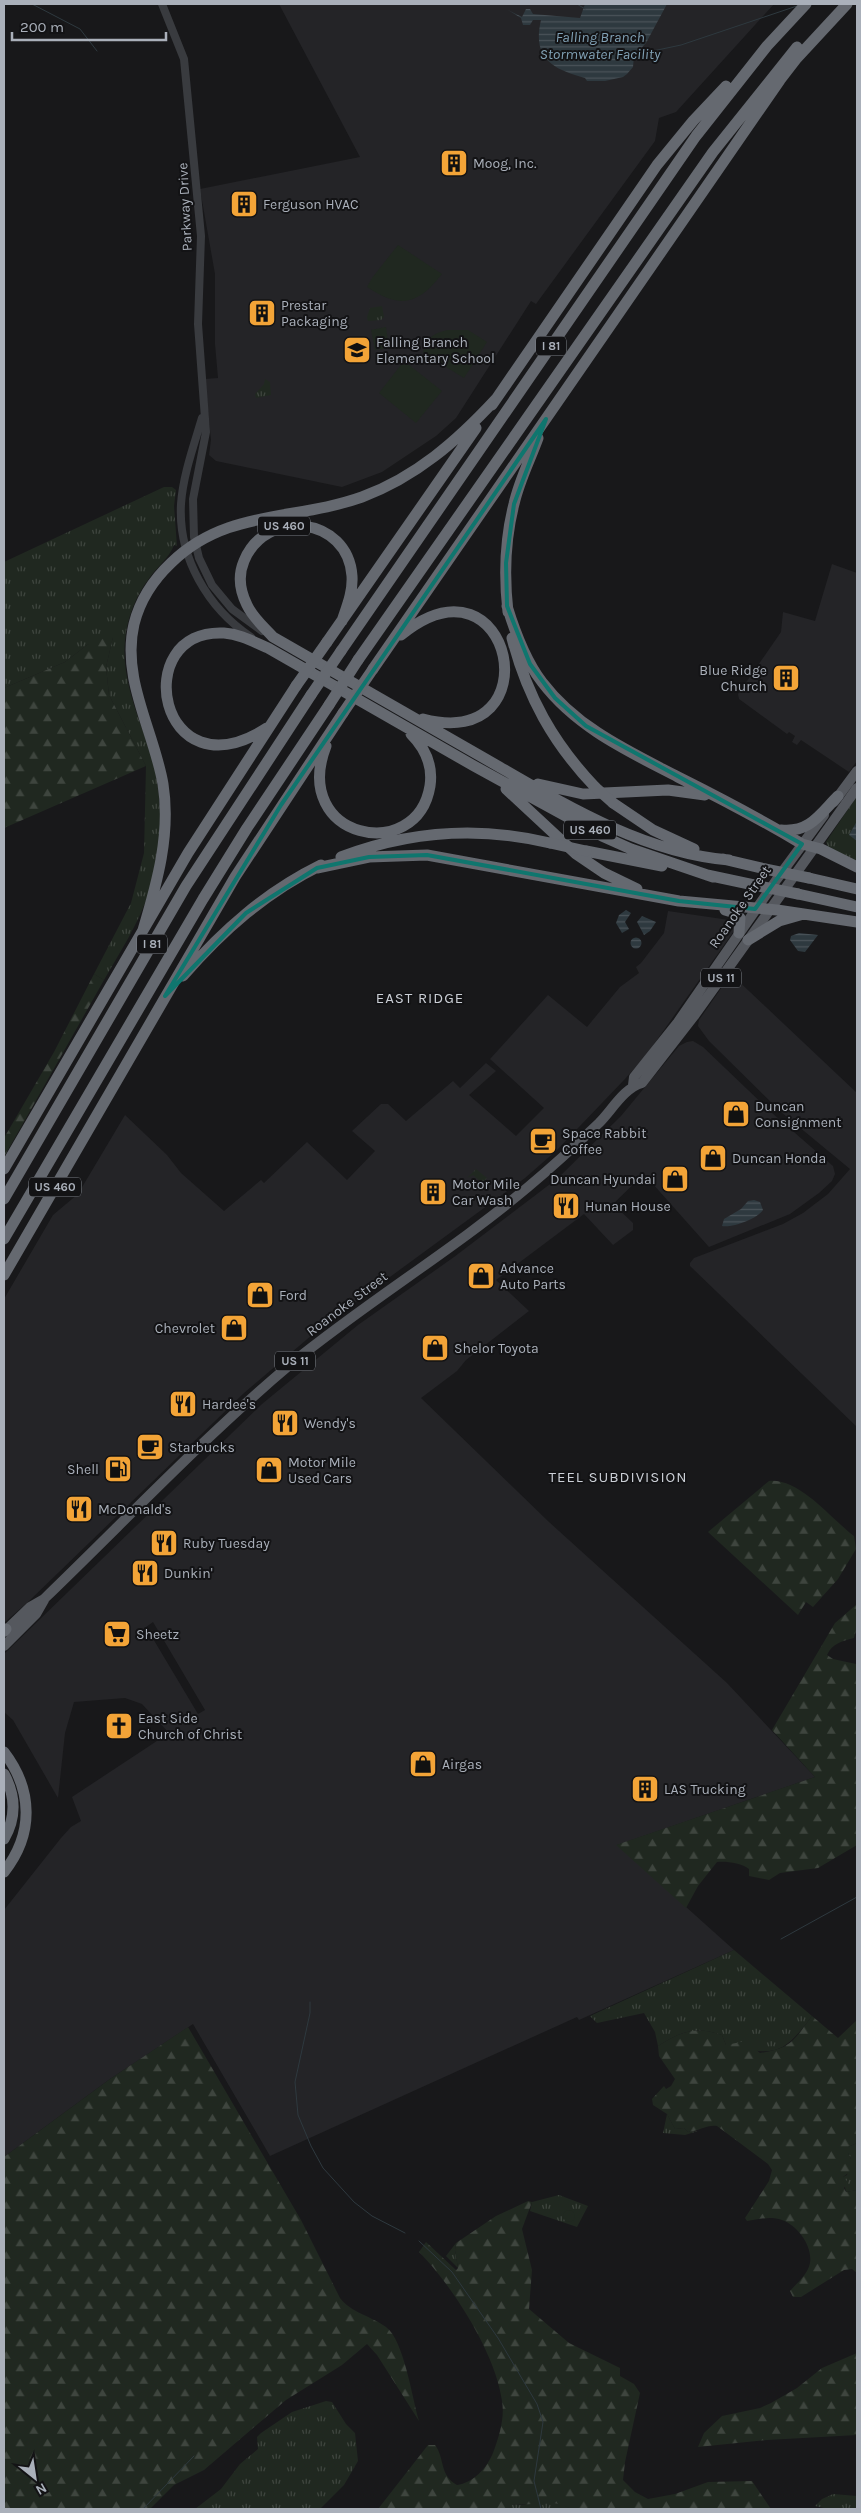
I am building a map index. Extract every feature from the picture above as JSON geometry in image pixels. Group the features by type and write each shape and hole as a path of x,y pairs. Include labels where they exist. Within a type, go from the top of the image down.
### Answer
{"highway":[{"name":"I 81","path":"4,1199 186,886 311,695 680,158 767,46 806,4"},
{"name":"I 81","path":"4,1239 246,828 358,660 726,133 776,70 838,4"},
{"path":"166,996 254,847 343,713 780,80 797,58 847,4"},
{"path":"342,620 657,165 705,108 767,46"},
{"path":"143,930 159,871 164,820 163,786 153,741 133,673 131,642 136,619 145,596 164,569 191,545 238,523 343,503 393,483 450,446 496,399"},
{"path":"546,419 514,504 506,563 507,606 511,634 520,668 540,716 562,750 595,787 634,818 672,840 729,860"},
{"name":"US 460","path":"4,1169 202,830 268,728 296,686 327,642 342,620 352,585 351,568 345,551 335,539 319,529 300,524 278,527 255,543 245,558 241,573 241,590 246,604 254,617 273,637 409,715 518,777 591,817 644,840 709,859 729,860 857,889"},
{"path":"507,606 520,643 530,664 541,681 569,712 606,738 724,800 802,844 814,847 857,867"},
{"path":"389,647 420,620 450,611 470,615 486,625 498,638 504,652 506,669 503,687 493,704 481,714 468,720 448,723 409,715"},
{"path":"268,648 229,634 215,634 202,637 190,643 176,656 168,672 165,689 167,705 173,718 183,730 197,740 211,744 227,745 251,738 268,728"},
{"name":"US 460","path":"268,648 474,766 602,836 657,859 713,877"},
{"path":"332,730 322,757 318,775 324,800 334,815 349,827 362,832 377,833 396,828 413,818 425,802 430,787 430,768 425,752 401,724"},
{"path":"474,766 512,793 576,854 620,882 655,896"},
{"path":"518,777 583,794 668,790 697,793 724,800"},
{"path":"779,830 802,830 811,825 838,796"},
{"name":"US 460","path":"4,1275 166,996 218,937 246,912 279,889 317,868 377,845 437,834 494,833 857,907"},
{"path":"317,868 376,856 427,855 714,906 770,909 857,922"},
{"path":"714,906 738,915 743,937 779,921 806,914"},
{"path":"4,1752 21,1781 27,1815 22,1842 4,1872"},
{"path":"4,1774 9,1786 14,1811 12,1824 4,1839"}],"main road":[{"name":"Roanoke Street","path":"5,1631 30,1607 44,1599 279,1374 335,1329 500,1210 601,1121 633,1085 634,1077 681,1026 743,937 755,909 857,771"},
{"name":"Roanoke Street","path":"633,1085 642,1083 658,1063 660,1056 678,1032 707,980 743,937 770,909 857,788"},
{"name":"Roanoke Street","path":"4,1646 36,1614 44,1599"}],"street":[{"name":"Parkway Drive","path":"162,4 184,59 188,82 201,236 198,324 203,414 182,495 181,514 202,584 219,610 240,629 268,648"},
{"name":"Parkway Drive","path":"191,545 207,576 223,599 240,615 273,637"}],"highlighted area":[{"path":"546,419 514,504 506,563 507,606 530,664 555,698 586,726 802,844 755,909 679,901 427,855 369,857 317,868 246,913 165,996 281,805"}],"shaded area":[{"path":"279,4 774,4 676,112 659,118 655,141 536,304 531,301 456,418 436,436 382,472 342,487 216,461 209,455 211,440 205,379 218,378 215,344 215,274 200,189 360,157"},
{"path":"832,564 857,573 857,761 849,772 801,740 797,745 792,742 795,736 789,732 787,734 739,699 738,694 781,632 783,612 815,621"},
{"path":"668,911 736,921 734,931 645,1057 624,1080 557,1150 525,1178 319,1329 244,1393 4,1623 4,1299 53,1215 78,1194 125,1115 167,1155 181,1173 224,1211 261,1180 264,1183 307,1142 347,1180 375,1151 352,1131 381,1104 388,1104 406,1121 453,1081 460,1088 486,1063 496,1071 469,1095 516,1136 544,1108 490,1059 548,995 587,1027 620,987 639,973 636,967 664,933"},
{"path":"731,974 857,1093 857,1427 690,1266 694,1258 783,1224 803,1213 828,1194 850,1169 781,1112 709,1041 698,1026 699,1020"},
{"path":"693,1041 703,1047 772,1113 833,1166 835,1174 832,1181 790,1214 709,1247 644,1174 613,1204 633,1223 633,1230 613,1245 584,1214 496,1280 529,1311 466,1360 457,1371 421,1398 549,1522 727,1683 815,1777 617,1845 734,1950 579,2020 577,2017 270,2156 193,2024 110,2079 4,2157 4,1910 61,1838 71,1827 81,1821 72,1797 169,1733 142,1704 125,1698 74,1702 65,1733 58,1798 13,1720 4,1712 4,1654 262,1404 358,1325 454,1257 558,1178 621,1116 679,1046","holes":["153,1622 205,1710 198,1714 146,1627"]}],"green space":[{"path":"398,245 442,274 425,292 416,298 399,301 389,299 367,287"},
{"path":"382,306 384,317 381,320 368,321 367,317 370,308"},
{"path":"386,327 389,348 375,350 371,330"},
{"path":"448,330 468,330 487,342 464,378 423,353 426,343 431,337"},
{"path":"404,361 442,391 416,423 379,393"},
{"path":"265,379 270,382 271,395 256,398 255,394 264,384"},
{"path":"164,487 172,487 176,490 174,506 177,546 174,545 136,599 128,623 124,655 128,684 151,754 158,788 160,823 157,858 154,876 145,904 129,937 104,980 94,974 131,903 144,853 146,766 109,695 106,667 113,637 87,645 65,662 4,688 4,562"},
{"path":"106,635 113,637 106,667 109,695 146,766 4,828 4,688 65,662 87,645"},
{"path":"857,796 857,862 828,847 826,842"},
{"path":"94,974 104,980 4,1157 4,1138 54,1052"},
{"path":"476,1169 487,1178 482,1183 473,1175 467,1178"},
{"path":"769,1481 781,1482 803,1493 854,1536 856,1549 838,1579 813,1607 806,1602 798,1615 708,1532"},
{"path":"857,1604 857,1627 854,1638 835,1645 827,1655 833,1659 856,1664 857,1669 857,1845 818,1868 780,1873 769,1880 749,1876 749,1869 742,1865 717,1862 698,1886 686,1908 616,1845 815,1777 772,1730 835,1623"},
{"path":"734,1950 812,2016 785,2046 767,2051 743,2049 726,2045 722,2035 704,2031 689,2031 658,2046 655,2032 644,2013 597,2023 590,2016"},
{"path":"812,2016 838,2038 857,2020 857,2143 848,2147 851,2171 843,2177 848,2182 844,2188 846,2192 857,2190 857,2273 852,2269 844,2270 801,2297 793,2297 790,2291 805,2275 810,2263 809,2250 803,2237 793,2226 782,2220 769,2218 747,2221 745,2218 769,2181 772,2170 768,2164 717,2126 688,2132 684,2128 675,2129 667,2114 653,2105 652,2099 664,2086 666,2089 671,2086 675,2079 659,2056 658,2046 674,2037 689,2031 712,2032 722,2035 726,2045 746,2041 760,2053 786,2046 796,2037"},
{"path":"188,2027 301,2220 340,2298 356,2311 381,2323 392,2334 398,2344 407,2370 419,2421 377,2355 367,2344 342,2365 286,2400 204,2470 174,2485 150,2509 4,2509 4,2157 110,2079"},
{"path":"667,2114 675,2129 684,2128 688,2132 698,2131 685,2135 663,2133"},
{"path":"857,2143 857,2190 846,2192 843,2177 847,2175 851,2159 848,2147"},
{"path":"559,2195 588,2206 577,2227 530,2211 532,2202"},
{"path":"528,2201 532,2202 522,2229 532,2270 529,2309 569,2343 620,2368 620,2376 634,2384 640,2393 623,2480 635,2492 648,2499 675,2494 708,2482 752,2481 771,2509 571,2509 548,2502 512,2504 508,2509 378,2509 428,2445 435,2445 447,2476 457,2485 469,2481 479,2474 493,2453 501,2427 503,2407 498,2382 482,2342 471,2321 445,2283 419,2252 426,2242 456,2270 458,2268 455,2250 456,2243 496,2216"},
{"path":"567,2210 571,2210 575,2216 571,2222 567,2222 563,2218 563,2214"},
{"path":"456,2243 455,2250 458,2268 446,2256"},
{"path":"857,2353 857,2435 767,2440 698,2447 704,2433 722,2416 760,2408 771,2403 797,2388 822,2368"},
{"path":"326,2401 332,2402 346,2424 355,2433 358,2461 344,2485 320,2509 195,2509 221,2489 240,2464 258,2449 257,2437 261,2433 292,2412"},
{"path":"833,2494 857,2496 857,2509 828,2509 815,2506 822,2499"},
{"path":"542,2501 558,2502 571,2509 508,2509 511,2504 523,2505"}],"water":[{"name":"Falling Branch Stormwater Facility","path":"585,4 667,4 646,43 634,56 633,67 623,77 605,81 587,81 585,78 554,66 542,53 539,44 541,20 533,20 530,25 523,25 521,18 508,10 522,17 526,9 530,9 533,14 580,18"},
{"path":"857,821 857,841 849,835"},
{"path":"626,910 631,913 625,922 629,929 622,933 616,923 619,915"},
{"path":"642,916 656,922 650,931 644,935 637,922"},
{"path":"799,933 818,935 805,952 798,951 790,940 791,936"},
{"path":"636,937 642,943 636,949 630,943"},
{"path":"748,1201 760,1202 763,1210 760,1213 744,1222 732,1226 722,1226 724,1219 741,1209"}],"waterway":[{"path":"32,4 80,29 97,51"},
{"path":"577,4 585,9"},
{"path":"639,51 648,52 681,45 797,6"},
{"path":"781,1939 857,1897"},
{"path":"310,2002 310,2013 295,2082 298,2115 323,2168 354,2202 372,2216 405,2233"},
{"path":"419,2241 452,2272 498,2338 537,2404 543,2422 534,2481 541,2509"},
{"path":"143,2509 194,2456"}],"place":[{"name":"Moog, Inc.","path":"454,163"},
{"name":"Ferguson HVAC","path":"244,204"},
{"name":"Prestar Packaging","path":"262,313"},
{"name":"Falling Branch Elementary School","path":"357,350"},
{"name":"Blue Ridge Church","path":"786,678"},
{"name":"Duncan Consignment","path":"736,1114"},
{"name":"Space Rabbit Coffee","path":"543,1141"},
{"name":"Duncan Honda","path":"713,1158"},
{"name":"Duncan Hyundai","path":"675,1179"},
{"name":"Motor Mile Car Wash","path":"433,1192"},
{"name":"Hunan House","path":"566,1206"},
{"name":"Advance Auto Parts","path":"481,1276"},
{"name":"Ford","path":"260,1295"},
{"name":"Chevrolet","path":"234,1328"},
{"name":"Shelor Toyota","path":"435,1348"},
{"name":"Hardee's","path":"183,1404"},
{"name":"Wendy's","path":"285,1423"},
{"name":"Starbucks","path":"150,1447"},
{"name":"Shell","path":"118,1469"},
{"name":"Motor Mile Used Cars","path":"269,1470"},
{"name":"McDonald's","path":"79,1509"},
{"name":"Ruby Tuesday","path":"164,1543"},
{"name":"Dunkin'","path":"145,1573"},
{"name":"Sheetz","path":"117,1634"},
{"name":"East Side Church of Christ","path":"119,1726"},
{"name":"Airgas","path":"423,1764"},
{"name":"LAS Trucking","path":"645,1789"}],"district":[{"name":"EAST RIDGE","path":"420,998"},
{"name":"TEEL SUBDIVISION","path":"618,1477"}]}
